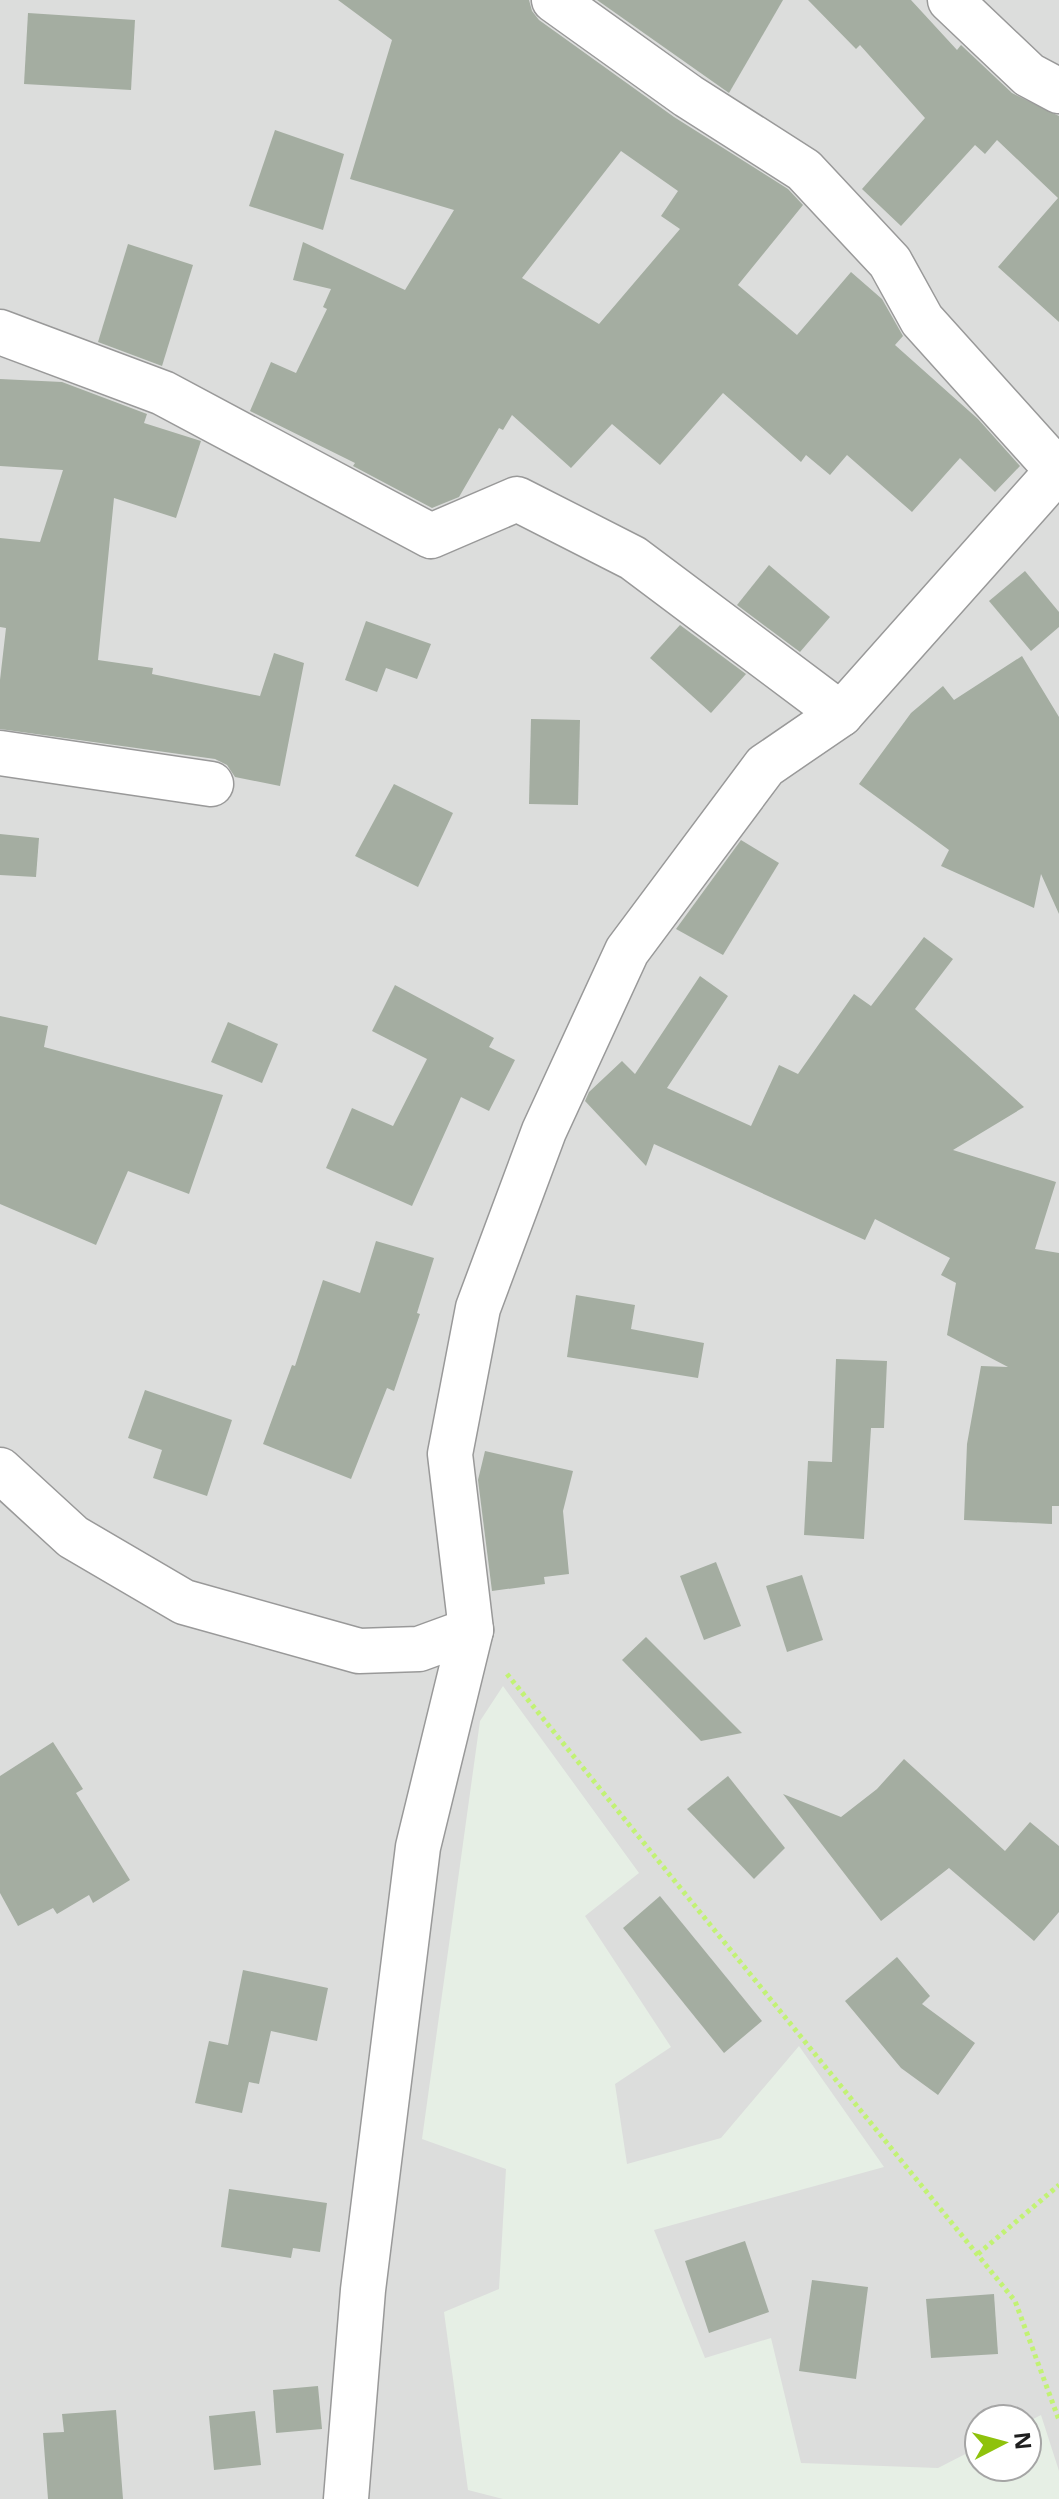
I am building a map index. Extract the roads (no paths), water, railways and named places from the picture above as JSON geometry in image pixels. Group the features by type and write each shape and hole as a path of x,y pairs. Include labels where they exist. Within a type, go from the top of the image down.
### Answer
{"street":[{"path":"346,2499 363,2290 418,1847 471,1630 450,1454 478,1308 544,1131 627,951 765,766 841,714 1058,469 922,320 890,262 804,170 688,96 554,0"},
{"path":"950,0 1029,75 1059,91"},
{"path":"0,332 163,393 431,536 517,499 633,558 841,714"},
{"path":"0,753 211,784"},
{"path":"0,1470 73,1537 184,1602 359,1651 419,1649 471,1630"}]}
